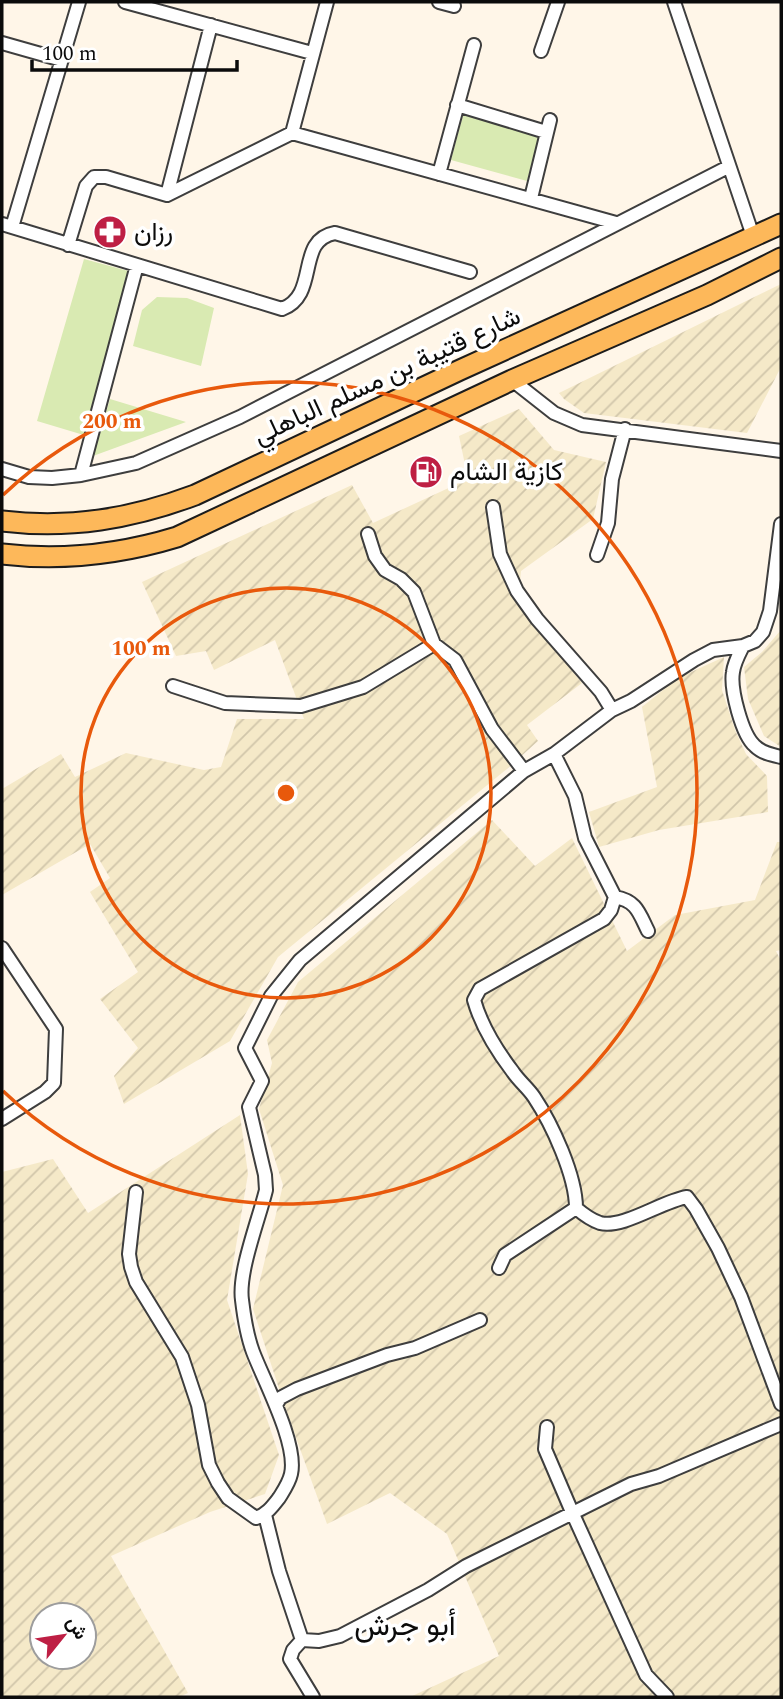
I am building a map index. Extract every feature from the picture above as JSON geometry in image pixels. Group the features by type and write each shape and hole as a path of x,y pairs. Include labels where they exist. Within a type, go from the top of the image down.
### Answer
{"main road":[{"name":"شارع قتيبة بن مسلم الباهلي","path":"2,521 62,524 96,522 163,507 195,495 781,223"},
{"path":"2,554 58,558 89,556 138,548 177,537 512,380 707,295 781,258"}],"street":[{"path":"79,2 7,226 282,309 291,306 299,298 315,243 323,235 335,233 470,272"},
{"path":"125,2 312,53"},
{"path":"292,133 327,2"},
{"path":"439,2 454,6"},
{"path":"541,51 558,2"},
{"path":"674,2 753,236"},
{"path":"167,195 211,25"},
{"path":"2,43 62,60"},
{"path":"439,174 474,45"},
{"path":"457,105 548,126 531,198"},
{"path":"68,244 86,186 94,177 106,177 167,195 292,133 617,223"},
{"path":"2,469 29,477 81,475 136,463 240,417 728,167"},
{"path":"81,475 137,265"},
{"path":"512,380 554,412 582,425 781,451"},
{"path":"597,555 608,523 612,479 625,429"},
{"path":"493,507 500,554 517,591 537,619 601,692 612,710"},
{"path":"136,1192 128,1254 136,1282 182,1357 198,1405 209,1465 228,1498 256,1518 265,1515 285,1489 291,1476 289,1447 276,1405 253,1352 242,1297 242,1280 266,1190 249,1108 262,1081 244,1048 271,996 300,960 524,771 554,754 612,710 631,701 694,660 713,650 743,646 755,641 764,632 775,587 781,524"},
{"path":"368,534 375,556 385,570 401,579 414,592 434,644 455,660 492,729 524,771"},
{"path":"173,687 225,703 301,706 363,687 434,644"},
{"path":"743,646 733,672 733,690 748,737 755,747 781,757"},
{"path":"554,754 575,796 585,838 615,897 611,910 604,919 480,989 474,1000 476,1010 499,1051 513,1073 534,1096 543,1113 561,1151 576,1195 576,1208"},
{"path":"615,897 627,899 633,904 648,931"},
{"path":"2,948 56,1029 54,1083 2,1119"},
{"path":"576,1208 603,1224 619,1222 673,1199 687,1197 718,1248 752,1321 781,1404"},
{"path":"499,1268 505,1255 576,1208"},
{"path":"276,1405 280,1398 297,1389 387,1355 415,1348 480,1320"},
{"path":"302,1640 319,1641 340,1636 572,1512 631,1484 659,1476 781,1424"},
{"path":"547,1427 545,1449 572,1512 646,1675 667,1697"},
{"path":"265,1515 279,1571 302,1640"},
{"path":"302,1640 293,1650 290,1659 313,1697"}],"shaded area":[{"path":"781,284 781,367 747,433 584,413 559,393"},
{"path":"519,409 554,450 606,462 593,519 521,571 518,605 582,683 527,725 538,741 278,957 230,1041 124,1104 114,1076 138,1048 100,999 138,972 90,892 110,878 90,844 2,895 2,789 61,754 75,777 126,753 204,770 221,767 237,719 304,719 275,640 214,670 206,651 176,656 142,582 352,485 373,523 468,479 459,436"},
{"path":"781,630 781,747 764,736 748,699 744,667 762,652"},
{"path":"724,657 722,690 746,754 767,776 768,812 659,830 599,847 589,812 657,787 642,707 678,678"},
{"path":"492,820 535,866 572,838 627,951 675,915 755,900 777,842 781,842 781,950 776,951 781,961 781,1697 410,1697 499,1656 447,1534 390,1493 327,1524 285,1407 253,1309 283,1185 259,1109 272,1063 267,1040 298,982"},
{"path":"240,1115 248,1174 227,1300 279,1455 265,1494 210,1512 111,1556 188,1693 179,1697 2,1697 2,1172 53,1159 88,1213"}],"green space":[{"path":"463,115 539,136 527,181 451,160"},
{"path":"84,259 132,272 87,436 37,421"},
{"path":"157,297 187,298 214,308 201,366 133,346 142,310"},
{"path":"110,399 186,422 93,456"}],"place":[{"name":"رزان","path":"110,232"},
{"name":"كازية الشام","path":"426,472"}],"district":[{"name":"أبو جرش","path":"405,1626"}]}
